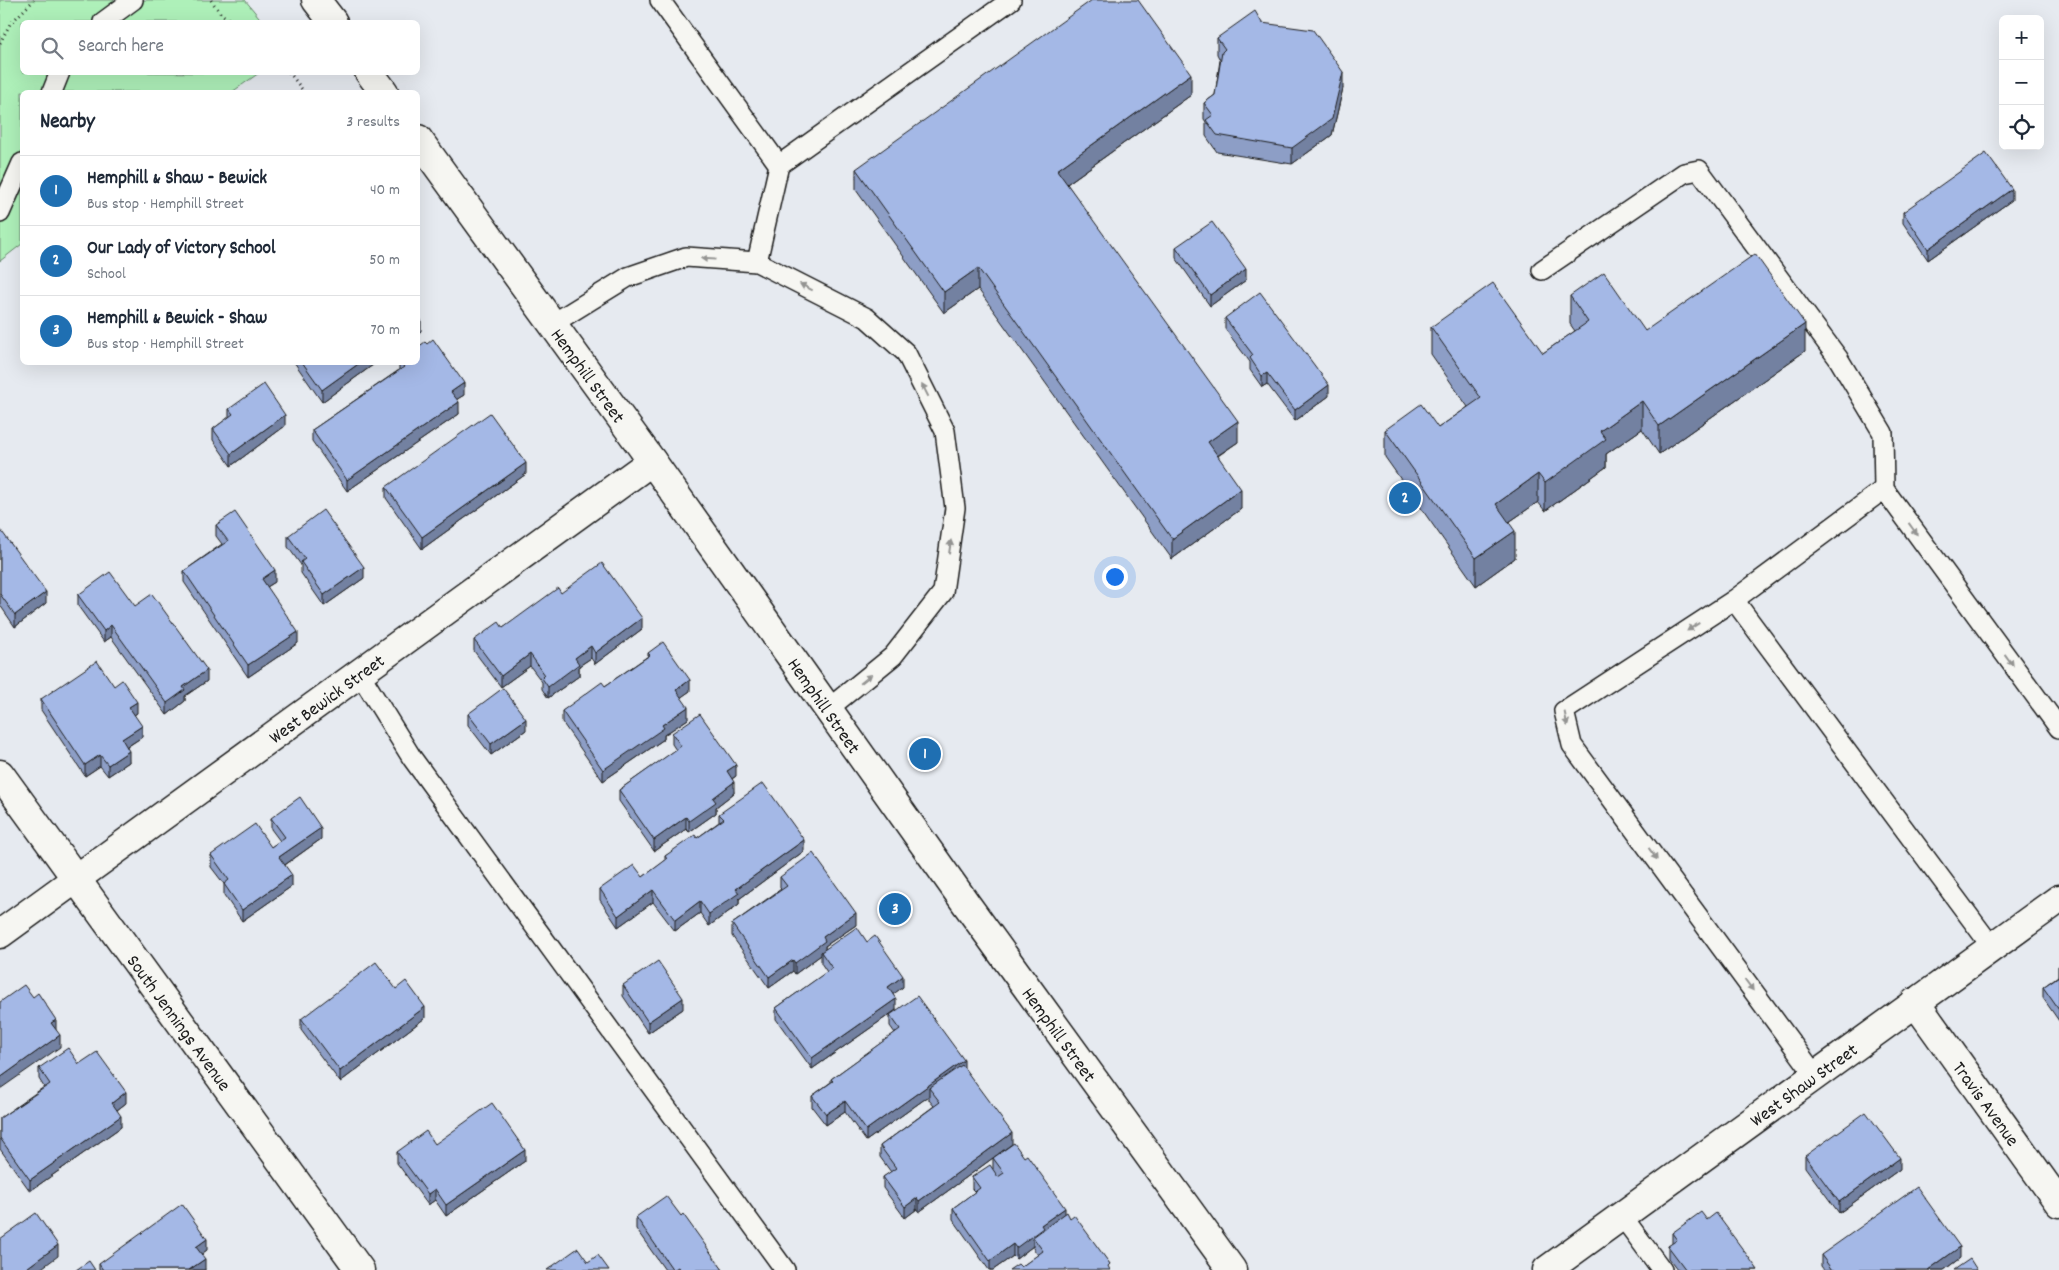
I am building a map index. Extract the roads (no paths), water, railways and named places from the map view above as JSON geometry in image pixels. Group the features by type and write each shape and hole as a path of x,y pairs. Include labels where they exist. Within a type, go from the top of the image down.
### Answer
{"street":[{"path":"316,0 331,20"},
{"path":"371,75 382,90"},
{"name":"Hemphill Street","path":"420,142 652,461 973,913 1232,1270"},
{"name":"West Bewick Street","path":"0,934 652,461"},
{"name":"South Jennings Avenue","path":"0,774 360,1270"},
{"name":"West Shaw Street","path":"1547,1270 2059,899"},
{"name":"Travis Avenue","path":"1915,1002 2059,1203"}],"lane":[{"path":"106,20 133,0"},
{"path":"660,0 779,165"},
{"path":"757,262 779,165 1011,0"},
{"path":"53,90 59,75"},
{"path":"0,212 20,167"},
{"path":"1542,270 1684,173 1700,170 1838,358 1882,433 1884,489 2059,728"},
{"path":"552,324 628,278 686,258 757,262 867,318 906,353 945,431 955,508 943,592 893,656 828,710"},
{"path":"1816,1075 1572,745 1564,712 1734,600 1884,489"},
{"path":"1734,600 1992,948"},
{"path":"360,674 412,758 785,1270"},
{"path":"1622,1216 1662,1270"}],"place":[{"name":"Our Lady of Victory School","path":"1405,498"},
{"name":"Hemphill & Shaw - Bewick","path":"925,754"},
{"name":"Hemphill & Bewick - Shaw","path":"895,909"}]}
